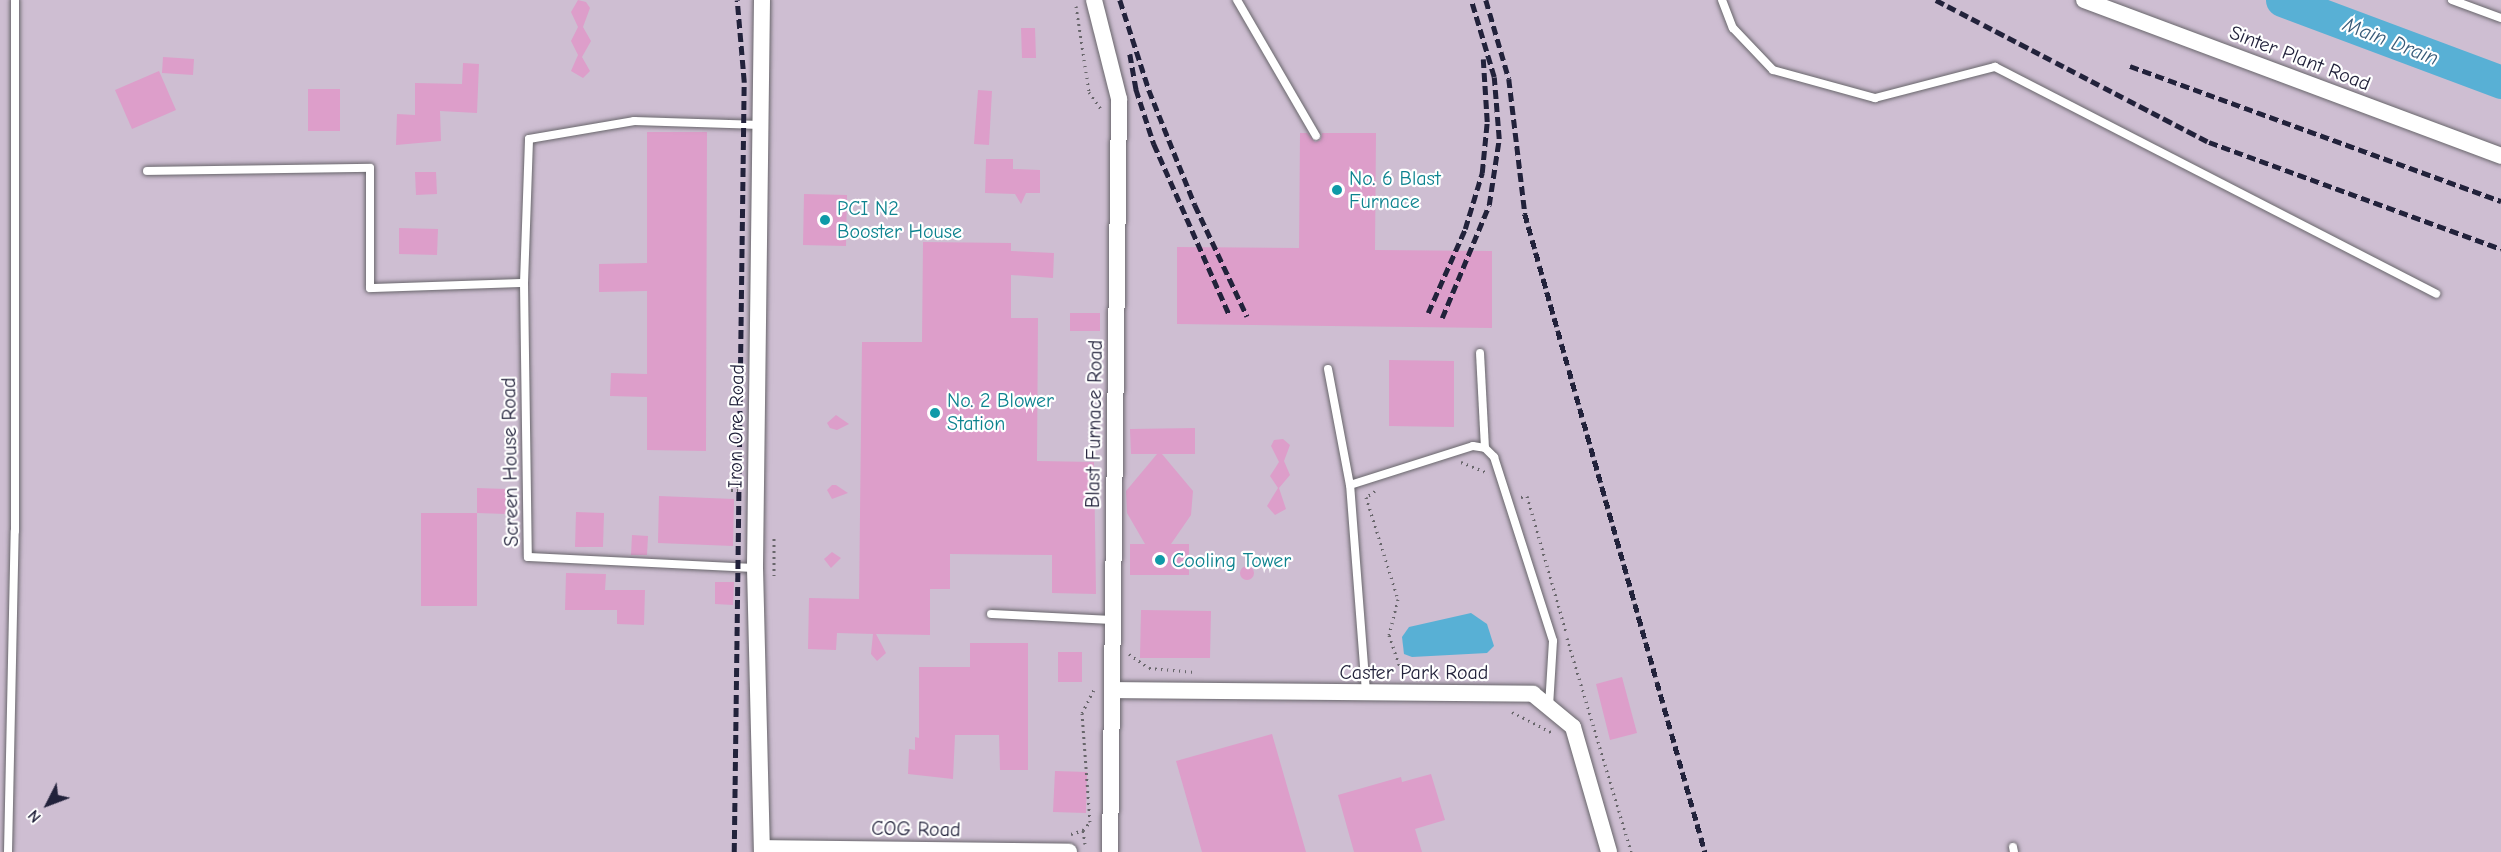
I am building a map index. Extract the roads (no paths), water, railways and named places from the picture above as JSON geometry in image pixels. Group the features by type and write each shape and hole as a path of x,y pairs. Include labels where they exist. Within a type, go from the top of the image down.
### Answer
{"street":[{"name":"Iron Ore Road","path":"762,0 755,568 762,850"},
{"name":"Blast Furnace Road","path":"1094,0 1119,99 1110,852"},
{"name":"Sinter Plant Road","path":"2084,0 2501,156"},
{"name":"Caster Park Road","path":"1112,690 1533,694 1573,727 1609,852"},
{"name":"COG Road","path":"762,850 1068,844"}],"lane":[{"path":"8,852 15,531 15,0"},
{"path":"1237,0 1316,136"},
{"path":"1722,0 1733,28 1773,70 1875,98 1995,67 2436,294"},
{"path":"2452,0 2501,18"},
{"name":"Screen House Road","path":"755,568 528,557 524,283 529,139 634,121 761,125"},
{"path":"147,171 370,168 370,288 524,283"},
{"path":"1480,353 1485,448"},
{"path":"1328,369 1350,485 1366,692"},
{"path":"1350,485 1473,446 1485,448 1494,457 1553,642 1548,707"},
{"path":"991,614 1113,620"}],"water":[{"path":"1471,613 1487,624 1494,646 1487,653 1412,657 1404,654 1402,637 1409,627"}],"waterway":[{"name":"Main Drain","path":"2282,0 2501,82"}],"railway":[{"path":"734,852 744,82 737,0"},
{"path":"1120,0 1149,90 1195,205 1247,316"},
{"path":"1442,318 1489,205 1499,139 1494,77 1471,0"},
{"path":"1486,0 1509,79 1525,214 1705,852"},
{"path":"1936,0 2209,142 2501,249"},
{"path":"1130,54 1136,89 1154,144 1230,316"},
{"path":"1428,313 1465,229 1482,173 1487,122 1483,59"},
{"path":"2130,66 2501,201"}],"place":[{"name":"No. 6 Blast Furnace","path":"1337,190"},
{"name":"PCI N2 Booster House","path":"825,220"},
{"name":"No. 2 Blower Station","path":"935,413"},
{"name":"Cooling Tower","path":"1160,560"}]}
